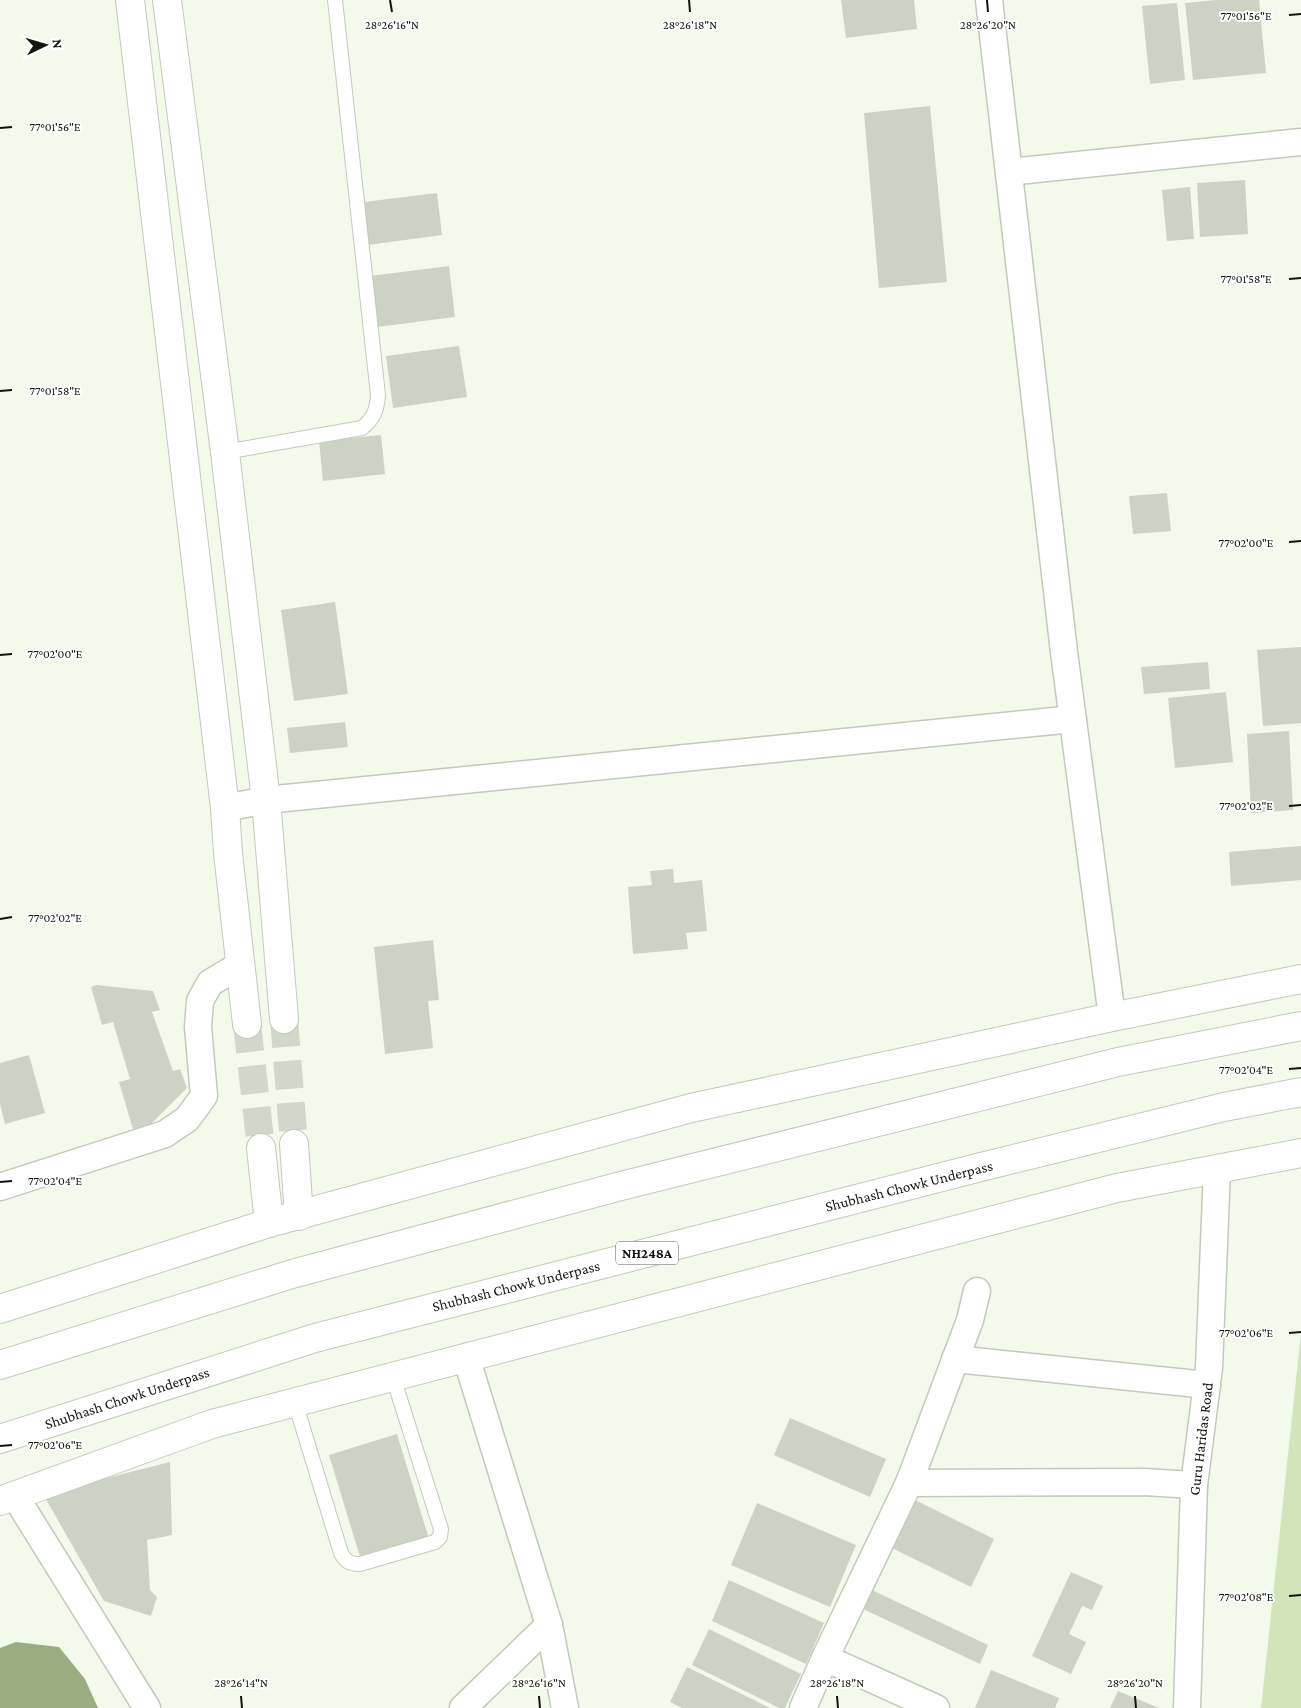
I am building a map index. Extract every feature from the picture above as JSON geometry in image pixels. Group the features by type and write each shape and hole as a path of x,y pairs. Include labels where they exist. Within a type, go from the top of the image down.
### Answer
{"main road":[{"path":"130,0 225,808 228,853 247,1024"},
{"path":"167,0 266,800 284,1018"},
{"path":"0,1309 270,1223 691,1108 1112,1017 1301,979"},
{"path":"0,1366 292,1274 617,1187 1118,1062 1301,1026"},
{"name":"Shubhash Chowk Underpass","path":"0,1439 316,1338 990,1165 1224,1107 1301,1092"},
{"path":"294,1144 300,1216"},
{"path":"261,1148 270,1223"},
{"path":"8,1498 212,1424 1116,1188 1301,1153"}],"street":[{"path":"989,0 1073,718 1112,1017"},
{"path":"1009,172 1301,142"},
{"path":"225,808 266,800 1073,718"},
{"path":"0,1187 164,1134 187,1119 204,1096 198,1026 200,1001 210,983 240,965"},
{"name":"Guru Haridas Road","path":"1187,1708 1194,1485 1207,1385 1217,1169"},
{"path":"803,1708 909,1483 970,1320 977,1291"},
{"path":"466,1357 549,1625 565,1708"},
{"path":"955,1359 1207,1385"},
{"path":"909,1483 1144,1482 1194,1485"},
{"path":"8,1498 147,1708"},
{"path":"463,1708 549,1625"},
{"path":"825,1658 936,1708"}],"lane":[{"path":"224,452 362,428 377,411 377,385 335,0"},
{"path":"295,1402 341,1553 345,1560 351,1564 360,1564 435,1542 440,1537 441,1529 393,1377"}],"shaded area":[{"path":"1301,1333 1301,1708 1261,1708"},
{"path":"16,1642 59,1647 85,1679 98,1708 0,1708 0,1648"}],"building":[{"path":"841,0 914,0 917,29 846,38"},
{"path":"1216,0 1259,0 1266,73 1193,80 1185,3"},
{"path":"1177,3 1185,80 1150,84 1142,6"},
{"path":"930,106 947,282 879,288 864,113"},
{"path":"1245,180 1248,234 1200,237 1197,183"},
{"path":"1190,187 1194,239 1167,241 1162,190"},
{"path":"437,193 442,235 368,245 364,202"},
{"path":"449,266 455,317 377,327 370,276"},
{"path":"459,346 467,397 393,408 386,356"},
{"path":"381,435 385,474 323,481 319,441"},
{"path":"1167,493 1171,531 1133,534 1129,496"},
{"path":"335,602 348,694 294,701 281,610"},
{"path":"1301,647 1301,723 1263,726 1257,650"},
{"path":"1208,662 1210,689 1144,694 1141,667"},
{"path":"1226,692 1233,762 1175,768 1168,698"},
{"path":"345,722 348,747 290,753 287,728"},
{"path":"1289,731 1293,810 1251,813 1247,734"},
{"path":"1301,846 1301,880 1231,886 1229,852"},
{"path":"673,869 674,883 702,880 707,931 686,933 688,949 633,954 628,887 652,885 650,871"},
{"path":"433,940 439,1000 428,1001 433,1048 385,1054 374,947"},
{"path":"96,985 153,991 160,1010 152,1012 173,1071 180,1069 187,1088 141,1134 135,1136 119,1082 130,1079 113,1022 102,1025 91,987"},
{"path":"29,1055 45,1113 5,1124 0,1104 0,1063"},
{"path":"790,1418 886,1459 870,1497 774,1455"},
{"path":"397,1434 429,1539 361,1560 329,1455"},
{"path":"170,1462 172,1535 147,1540 150,1590 157,1597 151,1616 104,1601 43,1494"},
{"path":"913,1499 994,1539 971,1587 890,1547"},
{"path":"757,1503 856,1545 830,1607 731,1565"},
{"path":"1071,1572 1103,1586 1092,1610 1082,1606 1069,1634 1086,1642 1071,1674 1032,1656"},
{"path":"729,1580 824,1623 806,1664 712,1621"},
{"path":"872,1590 988,1645 980,1664 863,1609"},
{"path":"709,1629 801,1674 785,1708 779,1708 692,1665"},
{"path":"687,1667 770,1708 682,1708 670,1702"},
{"path":"991,1670 1059,1698 1055,1708 975,1708"},
{"path":"1118,1691 1159,1708 1110,1708"}],"tunnel":[{"path":"284,1019 294,1144"},
{"path":"247,1024 261,1148"}]}
